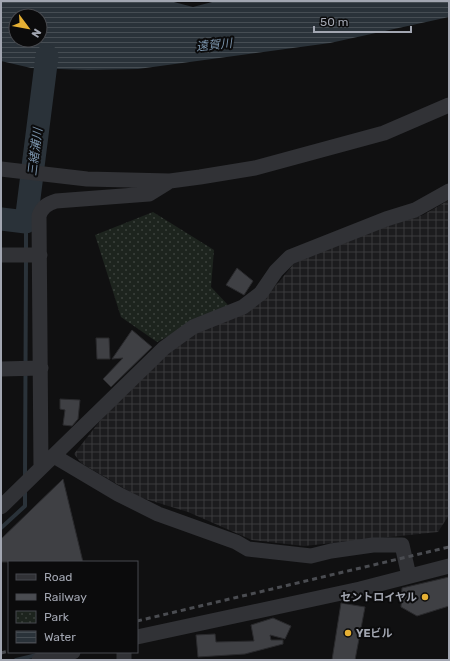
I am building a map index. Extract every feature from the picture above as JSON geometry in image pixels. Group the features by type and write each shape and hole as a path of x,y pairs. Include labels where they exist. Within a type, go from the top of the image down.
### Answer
{"street":[{"path":"1,169 87,179 170,181 255,168 384,133 449,105"},
{"path":"41,468 39,216 41,210 47,204 56,200 149,194 170,181"},
{"path":"1,507 164,348 193,327 243,307 261,293 276,271 290,257 386,219 415,210 449,191"},
{"path":"1,255 40,254"},
{"path":"1,368 40,368"},
{"path":"54,456 118,494 158,514 236,542 248,549 311,556 373,545 402,545 408,571"},
{"path":"1,489 16,492"},
{"path":"138,637 360,588 408,571 449,566"},
{"path":"39,660 69,653"}],"shaded area":[{"path":"449,200 449,515 438,532 304,546 252,540 188,512 139,497 81,463 74,454 103,417 172,349 196,331 257,304 279,282 296,261 378,229 423,215"}],"green space":[{"path":"153,212 214,250 211,287 228,305 157,342 121,317 95,235"}],"water":[{"name":"遠賀川","path":"1,1 170,1 193,7 216,1 449,1 449,17 330,43 138,69 88,70 31,68 1,61"}],"building":[{"path":"237,268 253,281 244,295 226,285"},
{"path":"132,330 152,347 111,387 103,379 123,358 112,359"},
{"path":"96,338 109,338 110,359 97,359"},
{"path":"60,399 80,400 78,419 72,426 63,425 65,410 60,409"},
{"path":"63,479 83,561 1,562 1,539"},
{"name":"セントロイヤル","path":"449,577 449,606 417,616 401,607 402,588"},
{"name":"YEビル","path":"341,603 365,607 355,660 332,660"},
{"path":"273,618 291,626 285,639 270,635 271,640 283,640 283,644 245,654 198,657 196,635 215,634 216,642 254,641 251,625"}],"waterway":[{"name":"三緒浦川","path":"1,219 26,222 47,56"},
{"path":"26,222 26,252"},
{"path":"25,478 26,259"},
{"path":"1,528 25,506 25,489"},
{"path":"16,660 37,655"}],"railway":[{"path":"138,621 449,547"},
{"path":"1,653 8,651"}],"place":[{"name":"セントロイヤル","path":"425,597"},
{"name":"YEビル","path":"348,633"}]}
